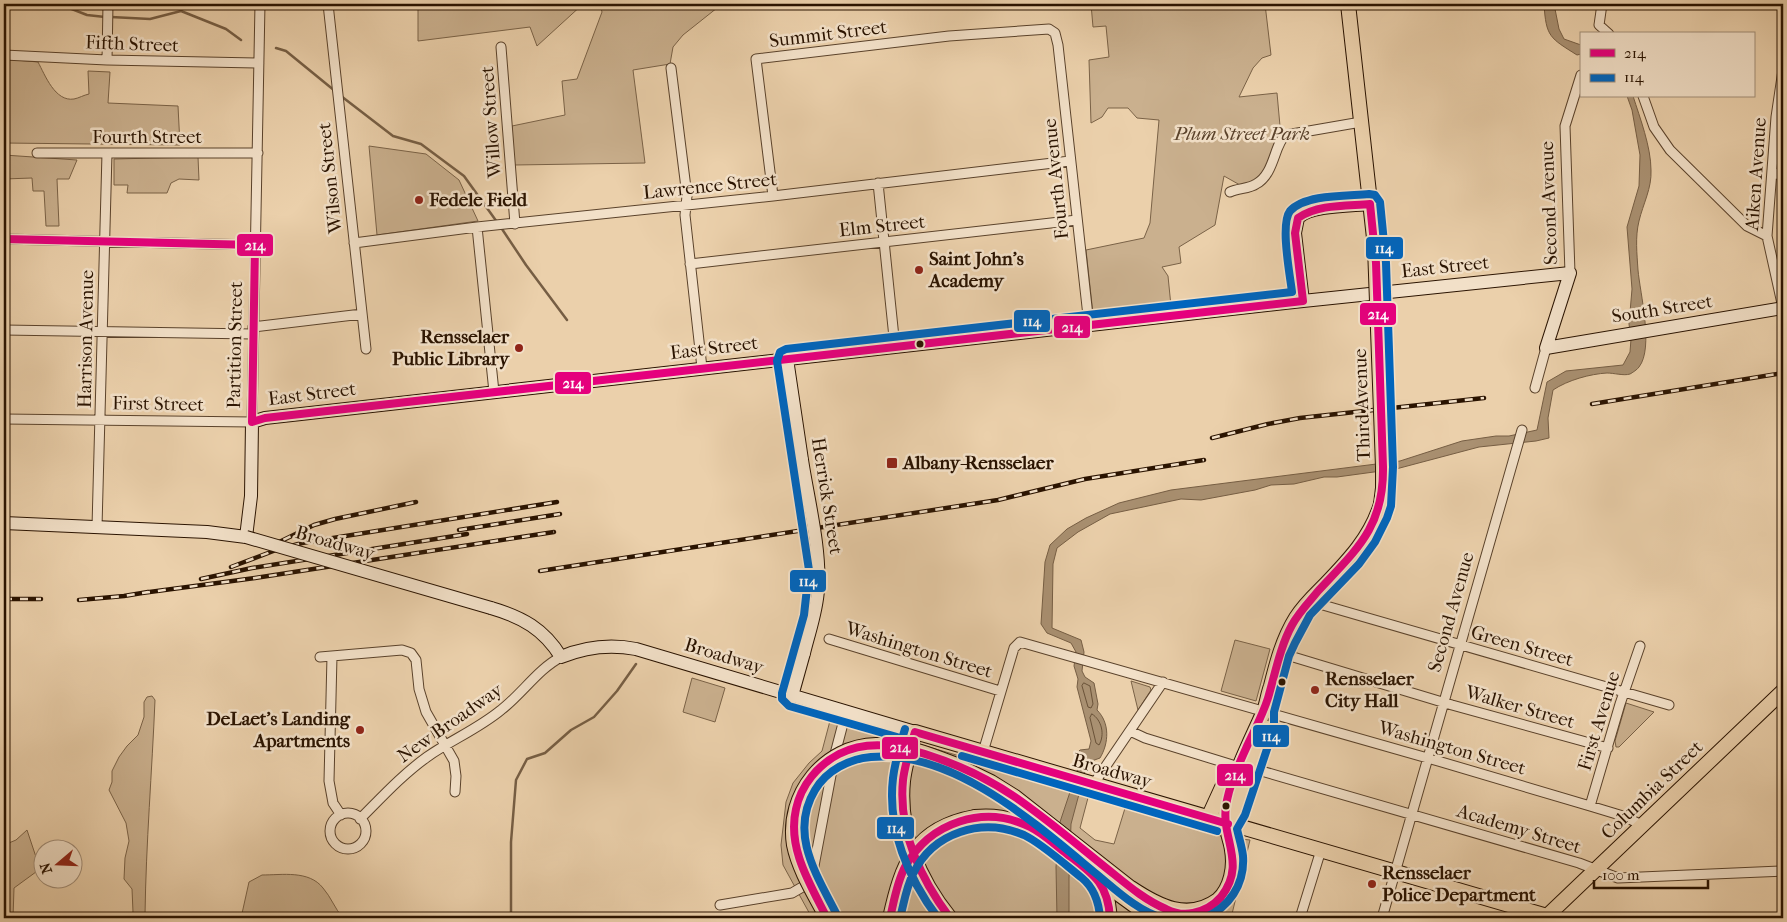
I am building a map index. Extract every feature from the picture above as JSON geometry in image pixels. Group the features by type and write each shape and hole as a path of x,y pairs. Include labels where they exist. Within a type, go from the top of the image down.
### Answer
{"main road":[{"name":"Third Avenue","path":"1228,824 1236,812 1245,767 1264,711 1280,653 1291,628 1309,601 1359,548 1373,525 1383,488 1375,247 1348,4"},
{"name":"Columbia Street","path":"1548,918 1595,870 1783,691"},
{"name":"Broadway","path":"915,732 1548,918"},
{"path":"915,732 903,782 903,809 906,831 920,871 933,896 950,918"},
{"path":"827,918 798,857 794,837 794,816 803,791 819,769 836,756 861,746 880,745 901,747 934,757 966,769 1003,789 1026,804 1151,918"},
{"path":"1208,818 1224,783 1245,767"},
{"path":"890,918 905,866 926,839 943,827 969,818 996,816 1028,826 1100,872 1131,888 1161,907 1184,914 1194,913 1212,905 1221,898 1233,870 1232,851 1227,832 1228,824"},
{"path":"1100,872 1110,918"},
{"path":"1131,888 1166,918"}],"street":[{"path":"107,60 108,4"},
{"name":"Partition Street","path":"246,537 251,496 260,4"},
{"name":"Wilson Street","path":"328,4 366,348"},
{"path":"1595,32 1599,25 1602,4"},
{"path":"1599,25 1607,32"},
{"name":"Summit Street","path":"773,196 756,59 949,36 1040,29 1052,30"},
{"name":"Fourth Avenue","path":"1052,30 1058,45 1089,325"},
{"name":"Willow Street","path":"501,47 511,224"},
{"name":"Fifth Street","path":"4,55 107,60 259,63"},
{"path":"671,68 687,196 685,215 702,368"},
{"name":"Aiken Avenue","path":"1783,70 1776,117 1767,236 1783,308"},
{"name":"Second Avenue","path":"1535,388 1570,273 1565,126 1580,77"},
{"path":"1644,98 1654,127 1670,150 1747,226 1767,236"},
{"path":"1230,192 1256,184 1263,178 1274,159 1282,137 1361,122"},
{"name":"Fourth Street","path":"37,153 258,152"},
{"name":"Harrison Avenue","path":"97,527 107,153"},
{"name":"Lawrence Street","path":"354,243 477,227 773,196 1070,161"},
{"path":"1772,175 1783,173"},
{"path":"878,184 895,347"},
{"path":"1303,301 1294,233 1298,218 1304,213 1315,210 1370,204"},
{"name":"Elm Street","path":"690,264 1077,220"},
{"path":"477,227 494,392"},
{"path":"4,240 255,245"},
{"name":"East Street","path":"252,422 282,416 702,368 1570,273"},
{"name":"South Street","path":"1546,348 1783,308"},
{"path":"4,330 102,332 253,331 362,314"},
{"name":"Herrick Street","path":"787,359 818,558 819,578 816,609 792,696"},
{"name":"First Street","path":"4,419 252,422"},
{"name":"Second Avenue","path":"1382,918 1462,645 1522,430"},
{"name":"Broadway","path":"4,523 207,532 246,537 513,615 526,621 549,640 561,657 596,647 626,647 915,732"},
{"name":"Green Street","path":"1309,601 1669,705"},
{"name":"Washington Street","path":"829,639 1000,691 1014,648 1020,642 1429,758 1623,816 1642,825"},
{"name":"First Avenue","path":"1590,806 1624,692 1640,646"},
{"path":"320,657 402,650 411,653 416,660 418,684 426,712 453,757 455,792"},
{"name":"Walker Street","path":"1280,653 1445,703 1608,748"},
{"path":"332,656 329,781 333,803 341,815"},
{"name":"New Broadway","path":"360,819 399,779 445,745 496,715 561,657"},
{"path":"1092,784 1164,682"},
{"path":"983,752 1000,691"},
{"path":"720,905 792,893 811,882 835,754 846,712"},
{"name":"Academy Street","path":"1130,731 1144,738 1579,863 1618,878 1783,871"},
{"path":"351,814 360,819 365,828 364,840 358,846 345,849 335,843 331,832 333,821 341,815 351,814"},
{"path":"1300,918 1321,850"}],"green space":[{"path":"418,4 583,4 537,46 530,27 418,41"},
{"path":"600,4 722,4 683,35 673,47 670,64 633,70 645,163 514,165 512,126 565,115 562,81 577,79 602,12"},
{"name":"Plum Street Park","path":"1091,4 1265,4 1271,55 1262,58 1253,68 1239,97 1277,93 1280,126 1269,163 1264,173 1254,182 1240,185 1224,176 1215,225 1179,247 1181,263 1162,267 1168,276 1171,306 1093,314 1086,250 1144,238 1150,223 1159,120 1137,118 1128,108 1108,108 1102,117 1091,123 1089,60 1109,57 1106,26 1093,27"},
{"path":"4,59 38,62 51,86 56,92 67,99 74,99 89,94 88,71 110,72 108,103 178,106 180,145 4,143"},
{"name":"Fedele Field","path":"369,146 426,154 459,180 478,221 377,235"},
{"path":"4,155 77,160 69,179 57,179 59,226 46,226 44,191 33,191 32,178 4,179"},
{"path":"198,157 199,180 179,179 171,183 167,193 127,193 128,185 114,185 114,159"},
{"path":"1235,640 1270,649 1256,701 1221,691"},
{"path":"692,678 725,688 715,722 683,712"},
{"path":"1131,681 1150,687 1151,690 1138,710"},
{"path":"152,696 155,700 145,918 122,918 133,912 132,889 124,879 125,858 129,841 126,823 109,790 112,782 112,771 119,757 138,735 144,717 144,702 147,697"},
{"path":"1626,703 1654,712 1619,747 1616,747 1615,741"},
{"path":"831,717 1089,794 1080,828 1095,840 1114,844 1126,805 1213,831 1222,837 1250,840 1231,918 812,918 783,865 781,845 786,802 793,783 809,763 822,751"},
{"path":"27,830 32,845 32,875 14,888 13,918 4,917 4,845 16,840"},
{"path":"286,874 310,878 323,888 343,918 241,918 249,882 262,875"}],"water":[{"path":"1544,4 1554,4 1559,29 1564,39 1580,45 1580,54 1577,55 1555,40 1551,36 1546,24"},
{"path":"1628,98 1634,98 1651,161 1649,190 1637,233 1638,270 1646,334 1643,358 1639,367 1628,375 1607,373 1586,376 1572,380 1553,390 1548,418 1549,438 1479,447 1396,469 1324,477 1294,484 1271,485 1255,490 1201,500 1181,499 1110,514 1078,532 1057,548 1053,564 1052,628 1081,640 1084,652 1082,671 1085,677 1094,683 1098,704 1097,710 1104,721 1107,733 1105,746 1100,758 1089,762 1086,768 1071,824 1069,918 1057,918 1056,867 1060,822 1079,763 1077,753 1080,750 1089,749 1091,741 1077,687 1078,679 1074,666 1076,652 1071,643 1047,633 1041,624 1045,562 1050,545 1067,529 1119,503 1171,490 1400,461 1462,441 1509,436 1537,430 1547,382 1566,371 1623,365 1630,352 1629,324 1632,289 1627,227 1639,186 1640,155 1632,110"}],"waterway":[{"path":"24,4 36,4"},
{"path":"59,4 87,15 105,17"},
{"path":"111,17 150,19 181,11 226,29 241,40"},
{"path":"276,48 286,51 335,91"},
{"path":"341,96 393,136 421,144 464,176 497,222"},
{"path":"500,226 567,320"},
{"path":"511,918 511,842 516,780 527,759 545,753 571,730 594,717 617,691 636,664"}],"railway":[{"path":"1592,404 1783,373"},
{"path":"1212,438 1300,418 1484,398"},
{"path":"540,571 998,500 1085,479 1204,460"},
{"path":"269,547 314,525 416,502"},
{"path":"231,567 276,550 302,543 557,502"},
{"path":"459,530 560,514"},
{"path":"142,593 255,578 554,532"},
{"path":"201,579 252,568 467,534"},
{"path":"79,600 148,592"},
{"path":"4,599 41,599"}],"transit line":[{"name":"114","path":"897,737 789,706 782,699 782,693 804,615 809,570 777,361 780,352 786,349 1292,292 1286,238 1287,218 1290,211 1297,205 1316,199 1375,195 1380,202 1386,263 1393,467 1391,506 1375,542 1359,564 1310,615 1289,656 1274,712 1274,728 1245,815 1237,829 1243,856 1241,876 1234,894 1228,901 1213,914 1204,918"},
{"name":"214","path":"4,239 255,245 252,422 265,418 1303,301 1295,233 1298,218 1306,213 1324,208 1370,204 1376,263 1383,467 1379,506 1366,536 1301,611 1284,642 1266,704 1238,767 1227,798 1225,818 1233,862 1232,874 1221,897 1208,907 1190,914 1176,913 1169,910 1139,894 1041,816 994,784 949,762 925,754 893,746 871,745 839,754 824,764 811,777 798,800 794,823 797,852 807,879 827,918"},
{"name":"114","path":"905,729 896,759 893,778 893,816 902,852 909,870 927,903 938,918"},
{"name":"214","path":"950,918 929,887 913,854 904,818 903,780 915,732 1228,824"},
{"name":"114","path":"962,756 1217,831"},
{"name":"114","path":"836,913 808,853 804,822 815,790 832,771 855,760 871,757 901,758 932,765 962,777 1019,812 1135,905 1163,918"},
{"name":"214","path":"890,918 902,873 916,851 943,829 977,818 995,817 1012,820 1030,827 1045,836 1092,874 1098,880 1106,896 1110,918"},
{"name":"114","path":"900,918 913,874 922,860 946,838 976,828 1008,830 1024,835 1038,843 1090,886 1095,896 1100,918"}],"place":[{"name":"Fedele Field","path":"419,200"},
{"name":"Saint John's Academy","path":"919,270"},
{"name":"Rensselaer Public Library","path":"519,348"},
{"name":"Albany-Rensselaer","path":"892,463"},
{"name":"Rensselaer City Hall","path":"1315,690"},
{"name":"DeLaet's Landing Apartments","path":"360,730"},
{"name":"Rensselaer Police Department","path":"1372,884"}]}
